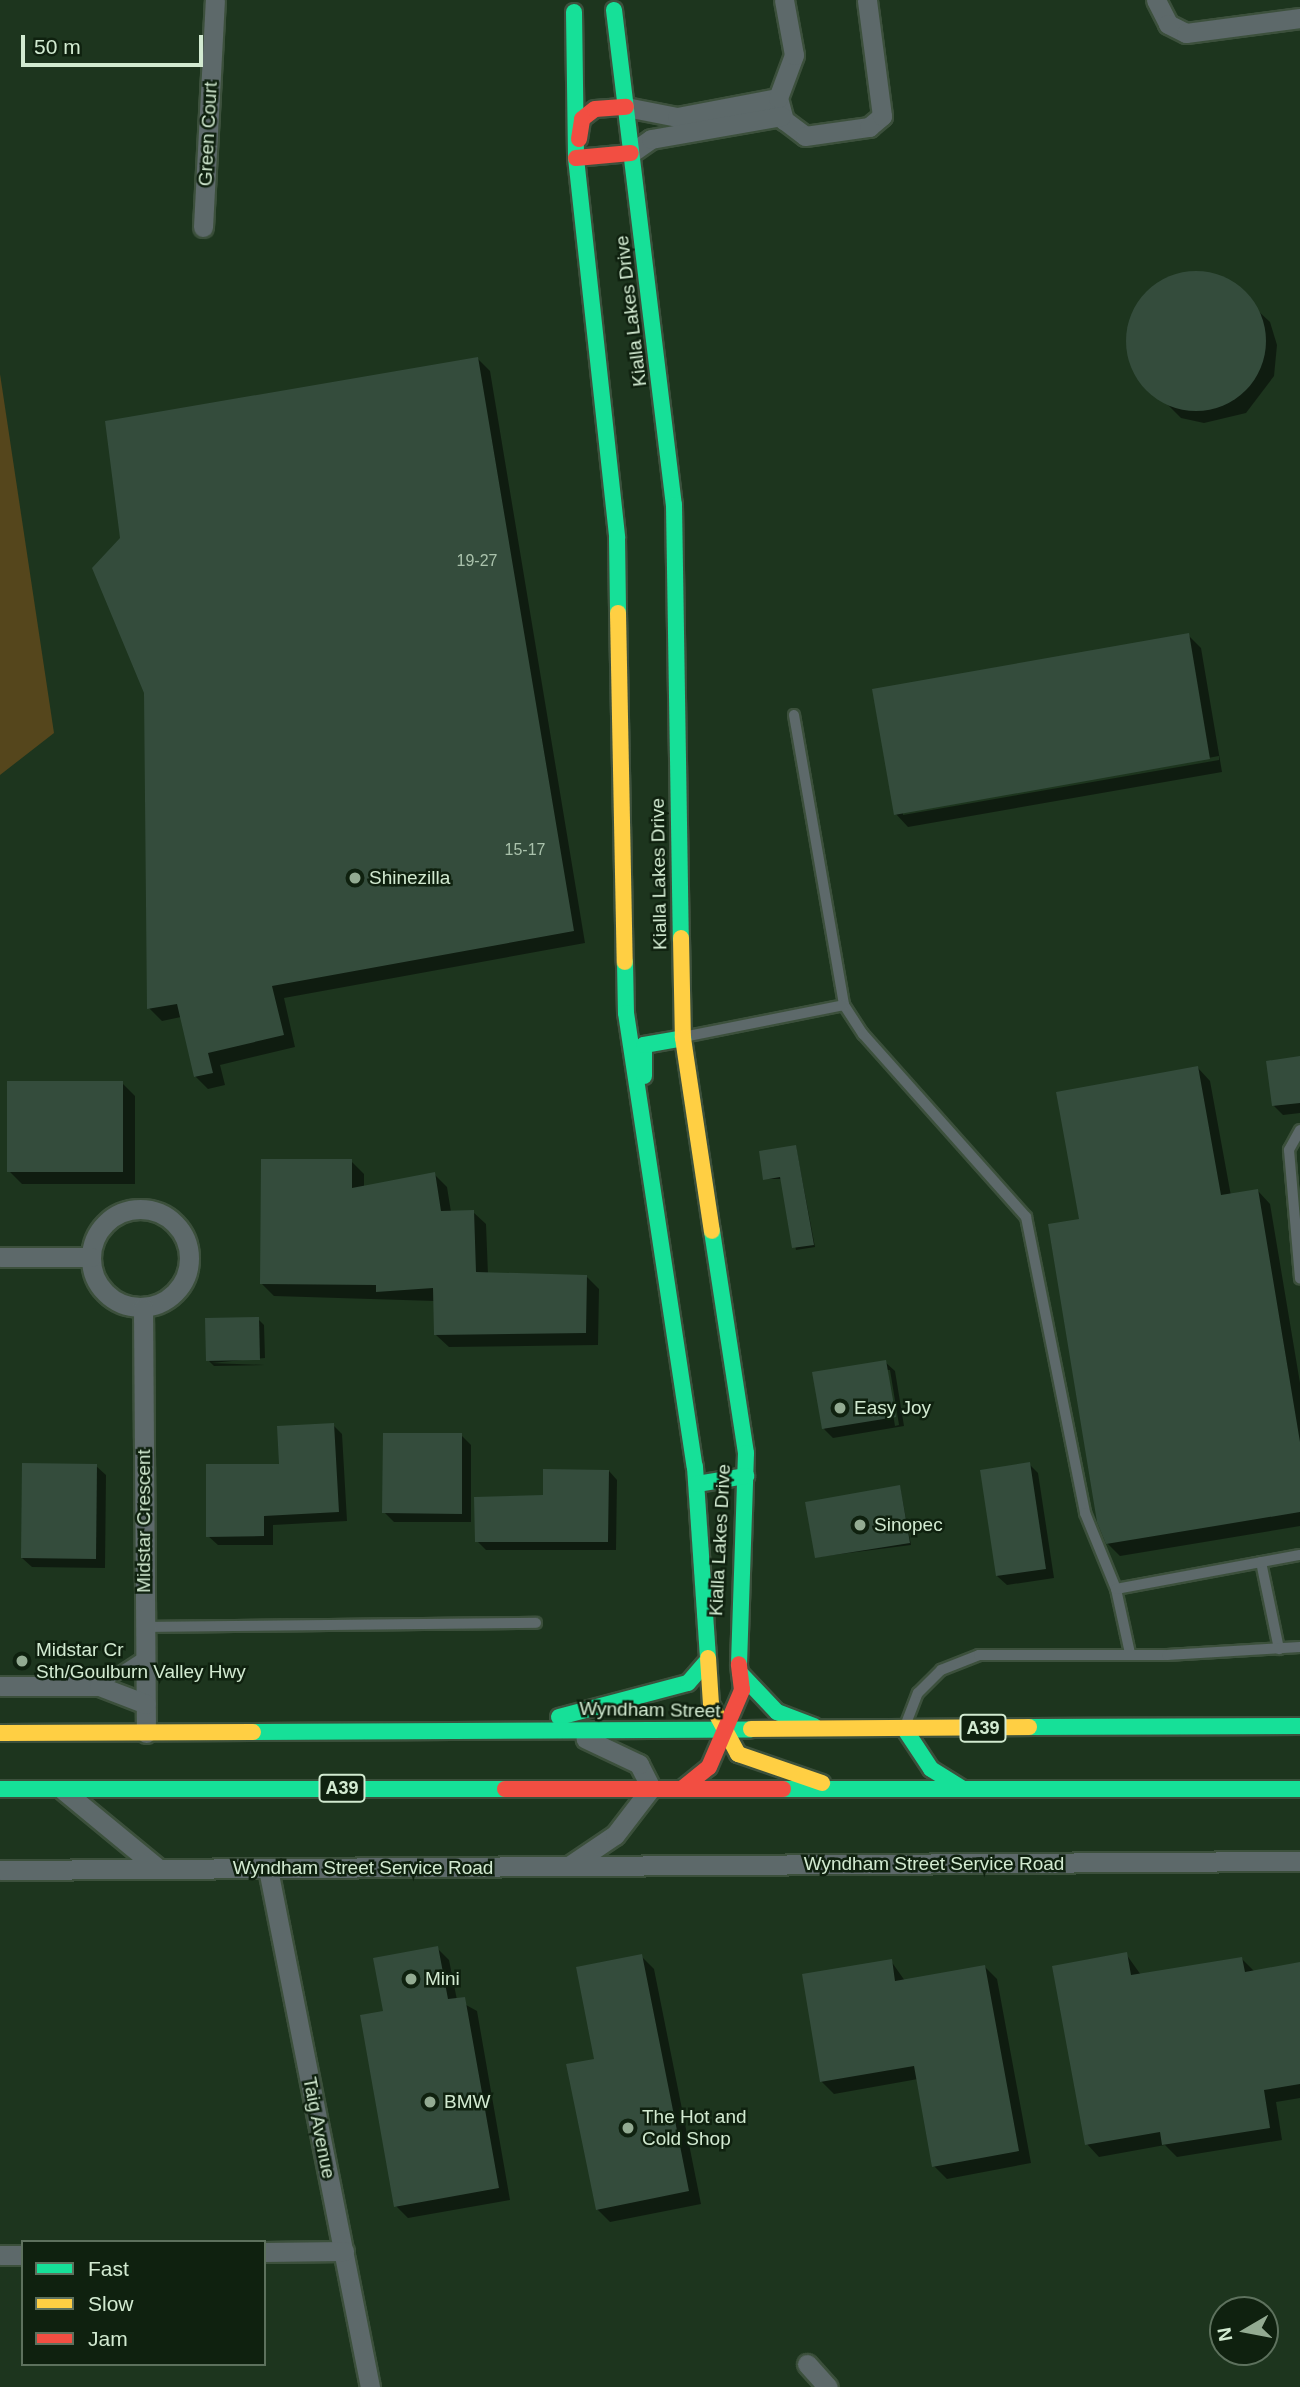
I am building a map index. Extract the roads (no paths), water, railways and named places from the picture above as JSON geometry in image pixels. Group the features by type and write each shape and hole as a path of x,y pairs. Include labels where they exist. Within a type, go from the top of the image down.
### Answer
{"main road":[{"path":"560,0 601,10"},
{"name":"Kialla Lakes Drive","path":"601,10 626,107 674,505 683,1038 746,1476 737,1711 709,1767 684,1788"},
{"name":"Kialla Lakes Drive","path":"601,10 576,158 617,538 621,935 646,1164 697,1484 711,1704 738,1754 840,1789"},
{"path":"626,107 595,108 582,119 576,158 631,153"},
{"path":"646,1164 642,1051 649,1041 683,1038"},
{"path":"697,1484 746,1476"},
{"path":"512,1730 688,1683 707,1661"},
{"path":"740,1673 777,1712 825,1730"},
{"name":"Wyndham Street","path":"0,1733 512,1730 725,1732 904,1728 1300,1726"},
{"path":"904,1728 931,1769 962,1788"},
{"name":"A39","path":"0,1789 1300,1788"}],"street":[{"name":"Green Court","path":"203,227 215,0"},
{"path":"784,0 794,55 779,107 792,132 805,136 869,127 882,116 867,0"},
{"path":"1156,0 1168,24 1186,33 1300,18"},
{"path":"626,107 677,117 779,107"},
{"path":"631,153 651,139 779,107"},
{"path":"144,1209 175,1222 185,1236 187,1273 167,1300 143,1308 110,1298 99,1285 91,1256 103,1225 117,1214 144,1209"},
{"path":"0,1257 91,1256"},
{"name":"Midstar Crescent","path":"143,1308 146,1733"},
{"path":"0,1686 99,1686 146,1704"},
{"path":"560,1730 639,1764 651,1788 615,1835 568,1866"},
{"path":"62,1788 159,1869"},
{"name":"Wyndham Street Service Road","path":"0,1870 1300,1861"},
{"name":"Taig Avenue","path":"268,1868 370,2387"},
{"path":"266,2252 344,2251"},
{"path":"0,2255 21,2255"},
{"path":"807,2364 828,2387"}],"lane":[{"path":"794,715 844,1005 863,1034 1027,1217 1084,1513 1116,1589 1130,1654"},
{"path":"683,1038 844,1005"},
{"path":"1300,1130 1289,1150 1300,1275"},
{"path":"1116,1589 1300,1555"},
{"path":"1261,1562 1279,1649"},
{"path":"145,1627 536,1623"},
{"path":"904,1728 918,1693 942,1670 979,1655 1130,1654 1300,1647"},
{"path":"99,1686 145,1656"}],"place":[{"name":"Shinezilla","path":"355,878"},
{"name":"Easy Joy","path":"840,1408"},
{"name":"Sinopec","path":"860,1525"},
{"name":"Midstar Cr Sth/Goulburn Valley Hwy","path":"22,1661"},
{"name":"Mini","path":"411,1979"},
{"name":"BMW","path":"430,2102"},
{"name":"The Hot and Cold Shop","path":"628,2128"}]}
